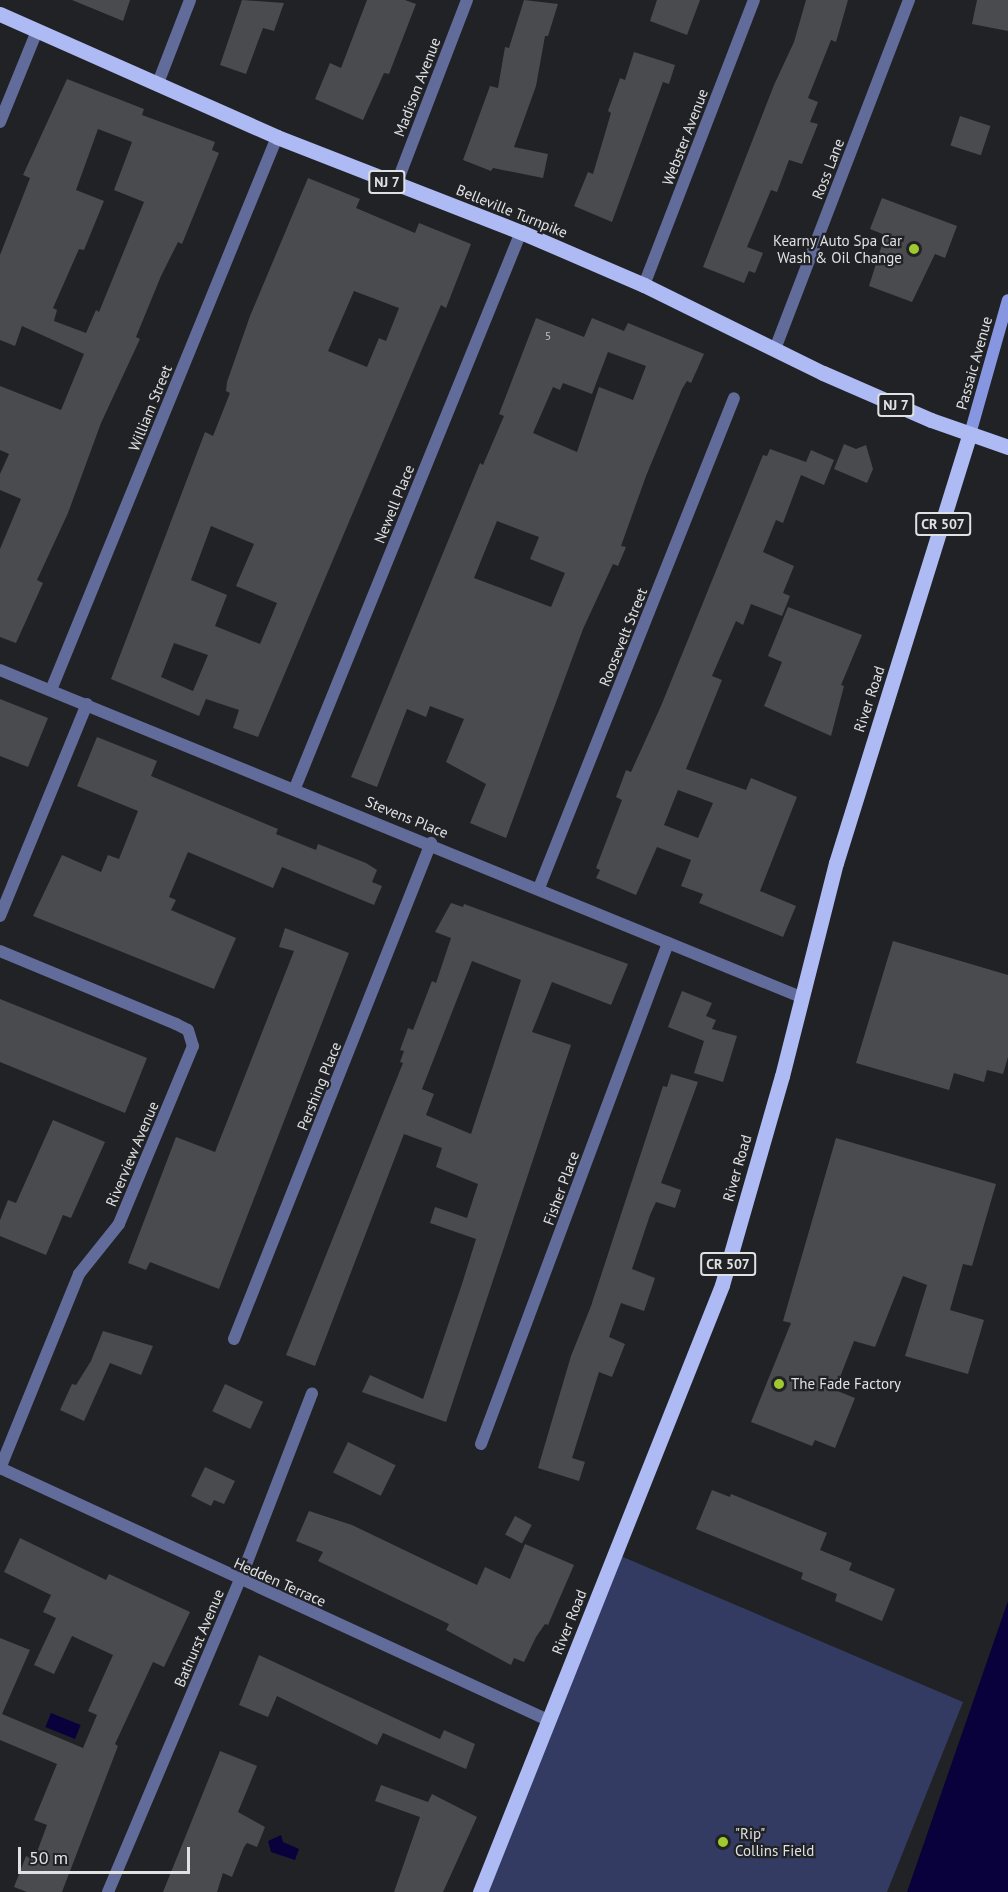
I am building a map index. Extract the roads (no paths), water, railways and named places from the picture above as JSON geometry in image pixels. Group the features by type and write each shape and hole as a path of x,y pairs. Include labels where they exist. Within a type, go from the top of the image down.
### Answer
{"main road":[{"name":"Belleville Turnpike","path":"0,14 277,137 521,232 644,285 775,349 970,434 1008,447"},
{"name":"Passaic Avenue","path":"970,434 1008,300"},
{"name":"River Road","path":"480,1892 722,1286 842,842 970,434"}],"street":[{"path":"158,83 190,0"},
{"name":"Madison Avenue","path":"396,185 467,0"},
{"name":"Webster Avenue","path":"644,285 753,0"},
{"name":"Ross Lane","path":"775,349 909,0"},
{"path":"0,122 37,31"},
{"name":"William Street","path":"51,690 277,137"},
{"name":"Newell Place","path":"295,788 521,232"},
{"name":"Roosevelt Street","path":"539,888 734,398"},
{"name":"Stevens Place","path":"0,670 431,843 801,997"},
{"path":"0,915 87,704"},
{"name":"Pershing Place","path":"234,1339 431,843"},
{"name":"Fisher Place","path":"481,1444 668,943"},
{"name":"Riverview Avenue","path":"0,951 182,1027 188,1030 193,1046 119,1224 79,1274 0,1468"},
{"name":"Bathurst Avenue","path":"108,1892 240,1580 312,1393"},
{"name":"Hedden Terrace","path":"0,1468 549,1720"}],"place":[{"name":"Kearny Auto Spa Car Wash & Oil Change","path":"914,249"},
{"name":"The Fade Factory","path":"779,1384"},
{"name":"\"Rip\" Collins Field","path":"723,1842"}]}
